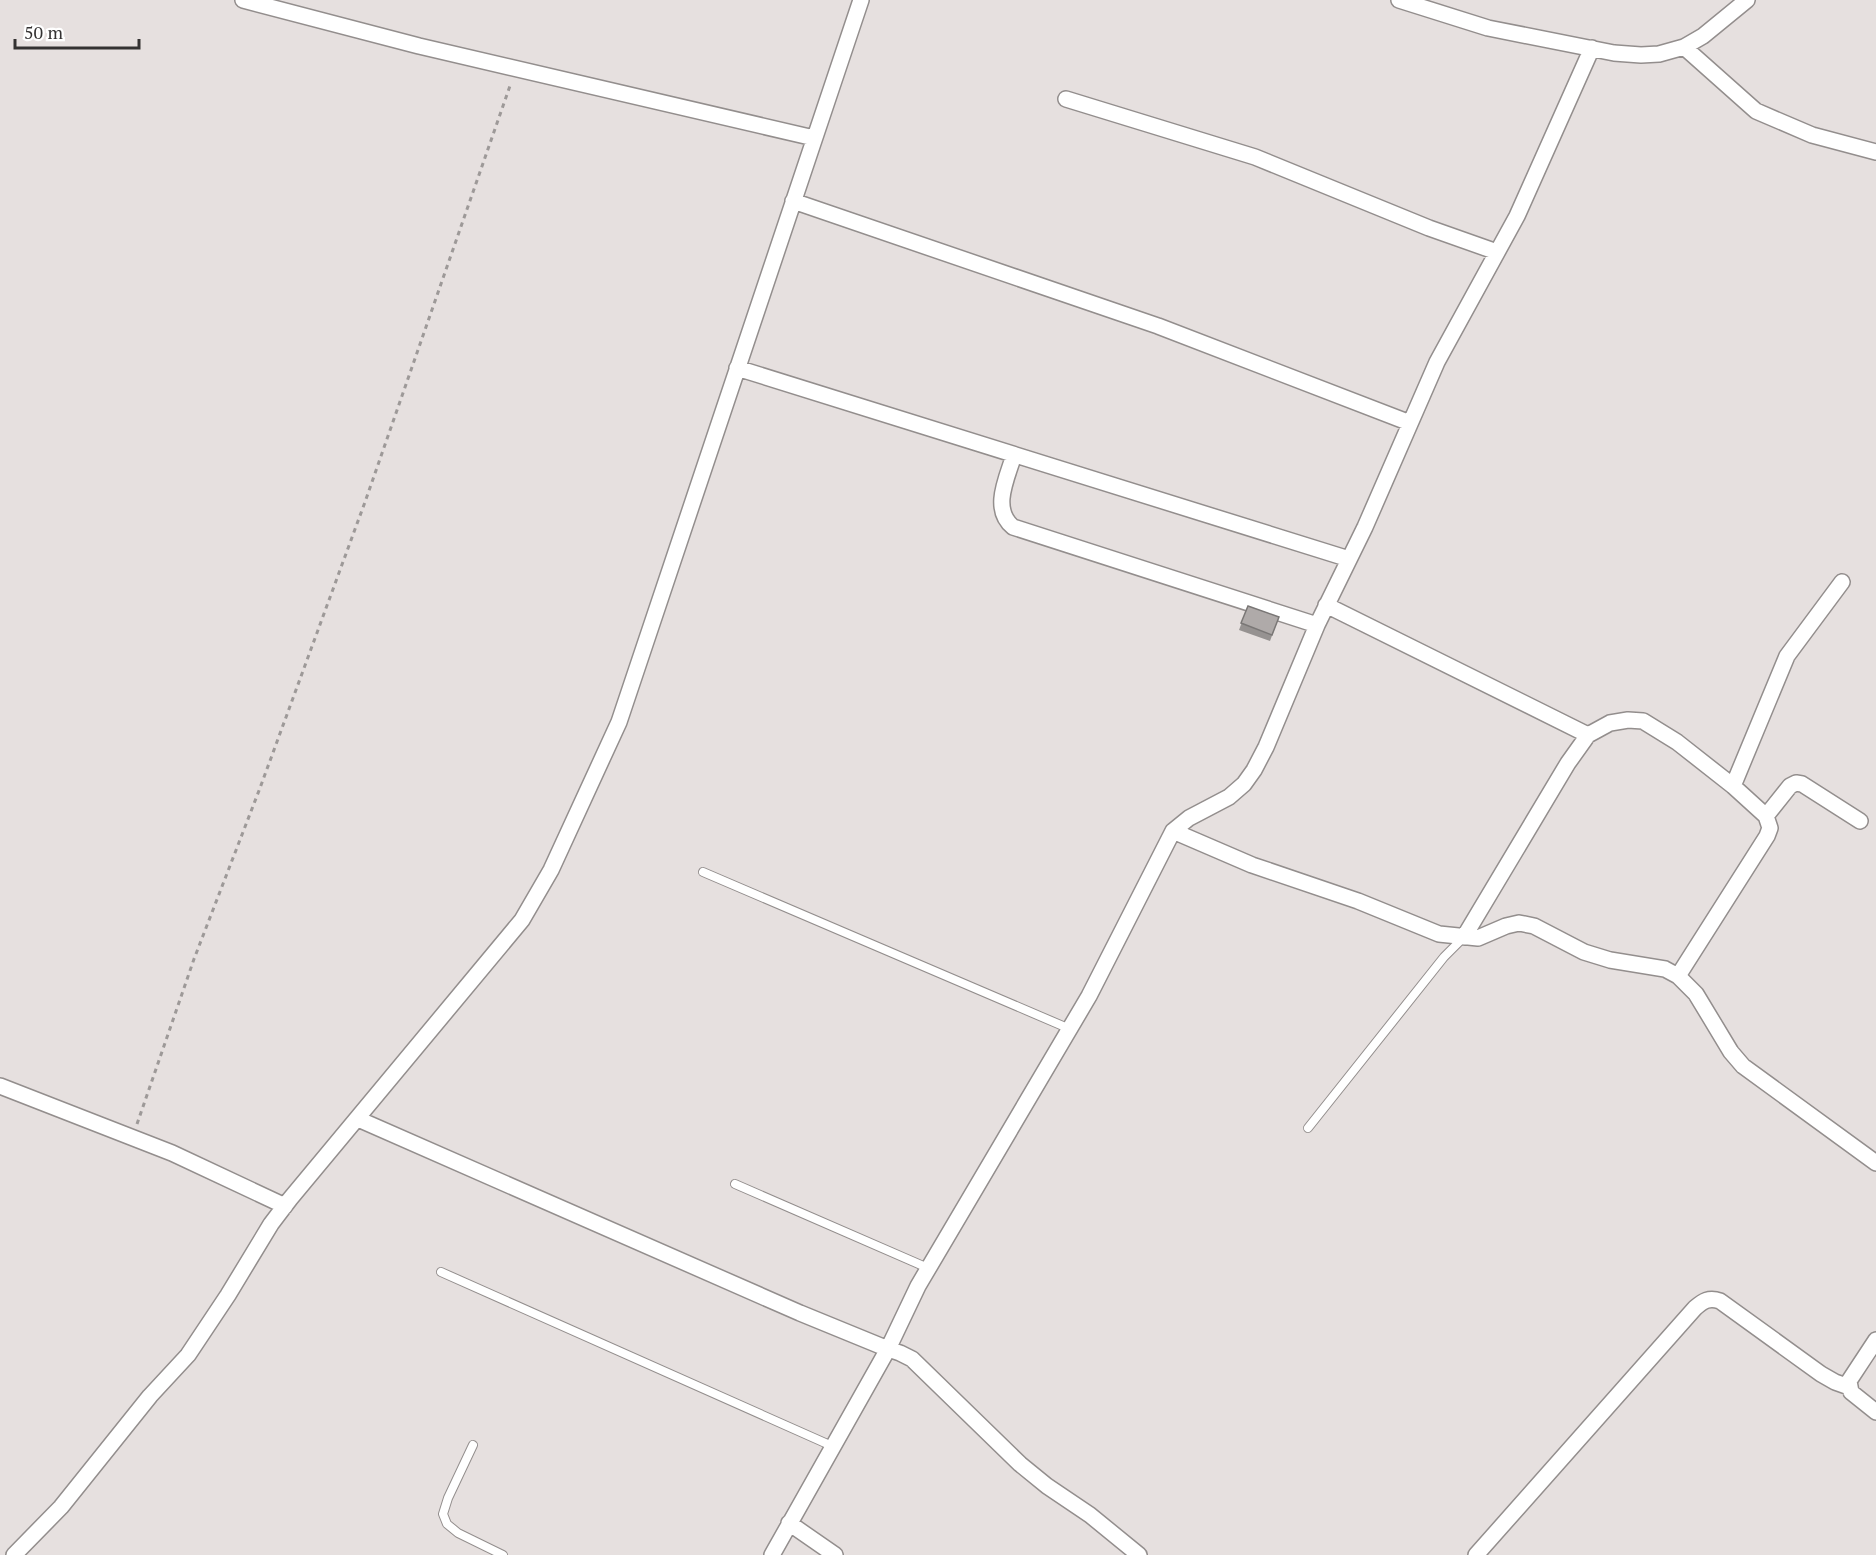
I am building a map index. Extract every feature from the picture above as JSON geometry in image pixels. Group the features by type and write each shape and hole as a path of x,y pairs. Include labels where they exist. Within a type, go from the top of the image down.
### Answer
{"street":[{"path":"243,0 278,4 516,68 814,138"},
{"path":"14,1555 61,1507 150,1396 188,1355 271,1224 522,920 551,870 619,722 861,0"},
{"path":"1399,0 1488,28 1641,56 1684,47 1703,36 1747,0"},
{"path":"1684,47 1756,111 1812,135 1876,152"},
{"path":"772,1555 888,1349 928,1268 1089,996 1173,831 1189,818 1229,797 1244,784 1254,770 1266,747 1317,625 1437,362 1517,216 1592,48"},
{"path":"1066,99 1255,157 1429,228 1497,252"},
{"path":"793,201 1158,326 1410,423"},
{"path":"737,368 1349,559"},
{"path":"1014,455 1003,492 1001,510 1005,520 1013,527 1317,625"},
{"path":"1733,786 1787,656 1842,582"},
{"path":"1326,605 1588,735"},
{"path":"1464,937 1588,735 1610,723 1628,720 1643,721 1677,742 1733,786 1766,816 1770,828 1678,976"},
{"path":"1766,816 1790,786 1796,783 1802,784 1860,821"},
{"path":"1173,831 1252,865 1358,901 1439,934 1478,938 1506,926 1520,923 1534,926 1584,952 1610,960 1665,969 1678,976 1696,994 1731,1052 1743,1066 1876,1163"},
{"path":"0,1086 172,1153 285,1206"},
{"path":"358,1119 800,1313 912,1359 1020,1464 1047,1486 1090,1515 1139,1555"},
{"path":"1476,1555 1702,1301 1712,1298 1720,1301 1821,1374 1835,1383 1849,1387"},
{"path":"1876,1340 1851,1376 1849,1387 1851,1392 1876,1412"},
{"path":"789,1523 835,1555"}],"lane":[{"path":"703,872 1070,1029"},
{"path":"1308,1128 1444,957 1464,937"},
{"path":"735,1184 928,1268"},
{"path":"441,1272 832,1446"},
{"path":"472,1445 443,1514 447,1524 458,1533 503,1555"}],"path":[{"path":"132,1137 194,959 260,788 365,502 516,68"}],"building":[{"path":"1248,606 1279,617 1272,635 1241,623"}]}
